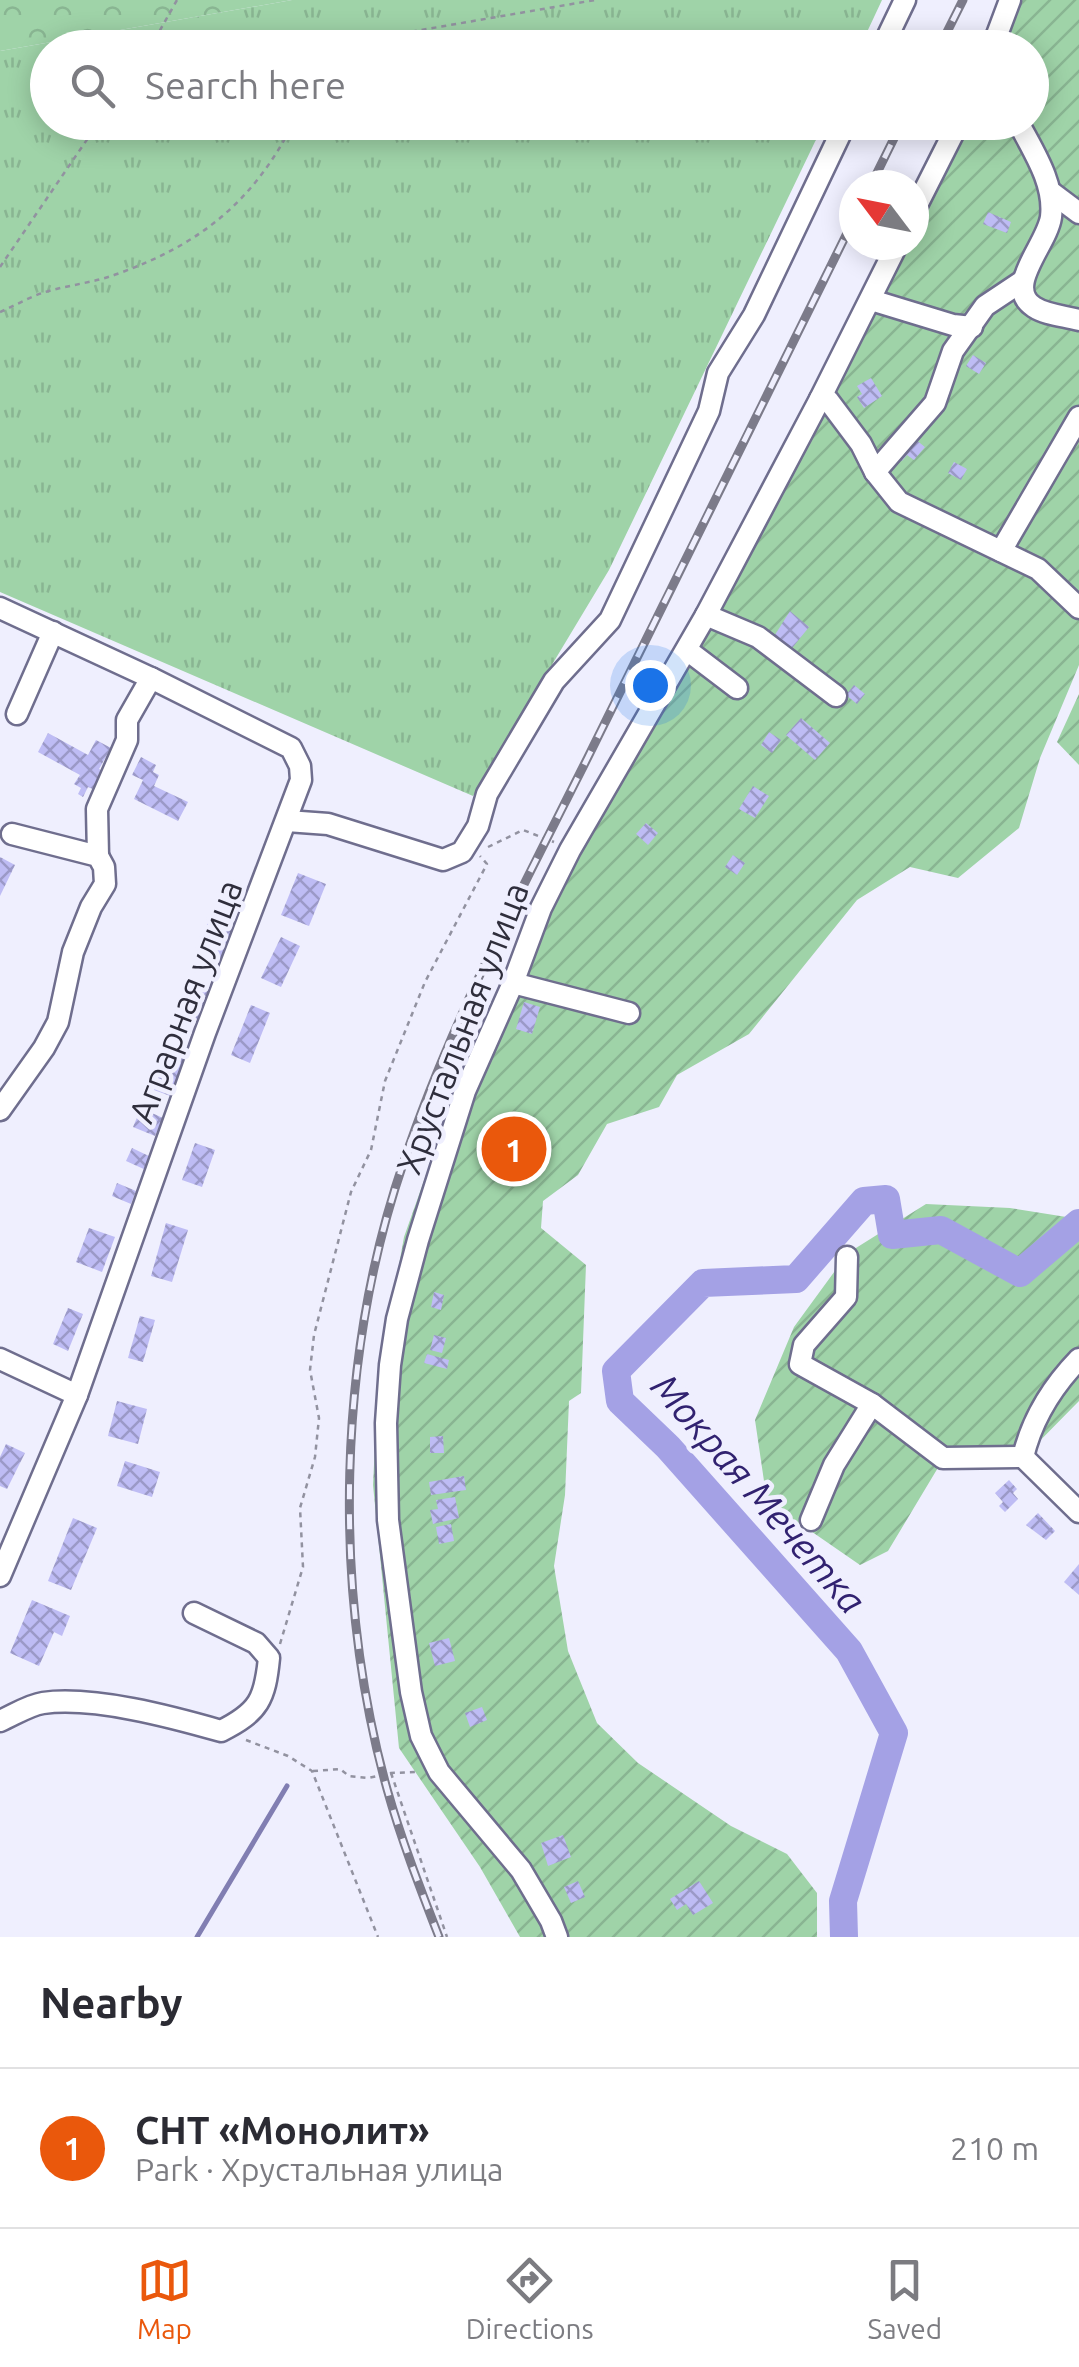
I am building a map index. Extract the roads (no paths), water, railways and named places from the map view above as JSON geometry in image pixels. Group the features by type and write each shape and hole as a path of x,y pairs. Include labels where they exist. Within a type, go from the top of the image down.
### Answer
{"street":[{"path":"891,30 905,0"},
{"path":"999,30 1010,0"},
{"path":"288,821 328,824 443,860 462,852 478,826 487,794 554,681 610,620 709,411 718,373 754,315 837,140"},
{"path":"929,182 951,140"},
{"path":"875,472 935,403 952,351 985,306 1021,282 1045,240 1050,192 1026,140"},
{"path":"1050,192 1079,214"},
{"name":"Хрустальная улица","path":"557,1937 521,1870 438,1772 421,1736 388,1520 386,1423 390,1365 418,1240 464,1091 541,908 570,850 706,615 890,260"},
{"path":"1021,282 1024,297 1036,308 1079,320"},
{"path":"871,300 952,325 972,326"},
{"path":"820,399 828,400 839,414 899,502 1038,569 1079,608"},
{"path":"1001,551 1079,417"},
{"name":"Аграрная улица","path":"0,608 291,748 300,766 301,780 205,1032 77,1395 0,1576"},
{"path":"706,615 758,636 836,696"},
{"path":"17,714 53,632"},
{"path":"687,650 736,688"},
{"path":"0,1110 58,1022 73,952 105,884 104,867 98,856 97,809 127,740 127,720 151,678"},
{"path":"12,834 98,856"},
{"path":"513,982 629,1012"},
{"path":"847,1257 846,1297 804,1345 800,1364 872,1404 943,1458 1023,1458 1079,1512"},
{"path":"0,1359 77,1395"},
{"path":"1023,1458 1030,1426 1061,1378 1079,1359"},
{"path":"812,1520 834,1465 872,1404"},
{"path":"0,1721 39,1703 64,1702 155,1712 221,1731 240,1721 259,1705 267,1684 269,1658 256,1644 194,1613"}],"waterway":[{"name":"Мокрая Мечетка","path":"844,1937 843,1901 894,1733 849,1651 668,1447 620,1401 616,1371 703,1283 796,1279 864,1201 886,1199 892,1235 941,1230 1020,1273 1079,1223"},
{"path":"197,1937 287,1786"}],"railway":[{"path":"948,30 963,0"},
{"path":"878,170 893,140"},
{"path":"439,1937 387,1789 369,1713 357,1634 350,1473 355,1393 365,1313 382,1236 423,1109 489,956 839,249"}],"place":[{"name":"СНТ «Монолит»","path":"514,1149"}]}
